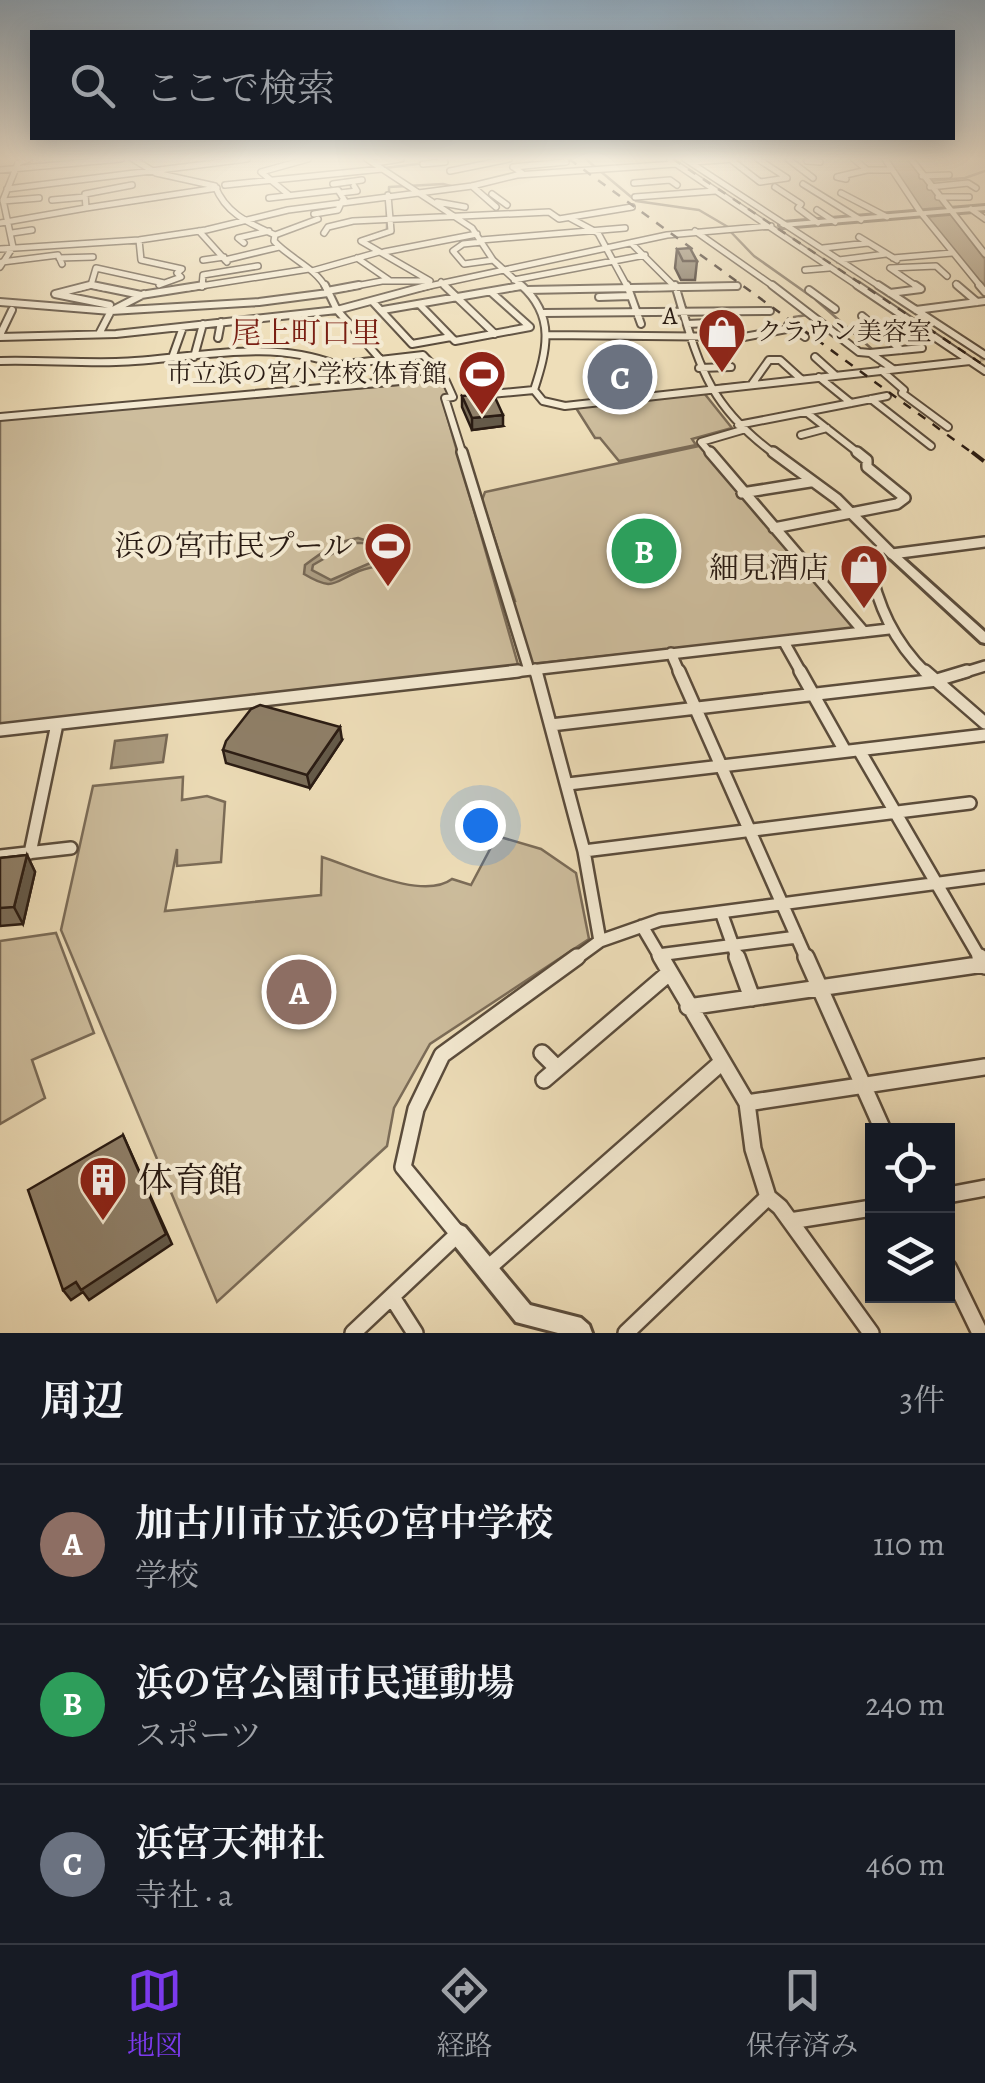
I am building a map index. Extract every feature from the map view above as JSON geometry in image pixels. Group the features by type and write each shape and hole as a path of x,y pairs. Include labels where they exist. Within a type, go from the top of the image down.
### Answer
{"street":[{"path":"0,249 139,240 238,221"},
{"path":"246,221 272,233 278,247 310,270 337,310 380,360"},
{"path":"244,243 238,238 272,233 304,221"},
{"path":"319,221 326,230 380,221"},
{"path":"387,221 391,231 361,241 430,281"},
{"path":"461,221 480,239 493,260 537,299 548,336 534,390"},
{"path":"578,221 596,230 615,261 640,324"},
{"path":"596,230 609,221"},
{"path":"762,221 985,371"},
{"path":"779,221 985,355"},
{"path":"785,225 845,221"},
{"path":"927,221 985,292"},
{"path":"959,221 985,254"},
{"path":"189,226 227,224"},
{"path":"12,310 0,336 99,334 337,310 441,282 694,231 769,226"},
{"path":"1,265 12,247 7,227 30,228"},
{"path":"120,306 55,294 91,284 141,295 310,270 437,242 625,228"},
{"path":"199,231 228,262"},
{"path":"694,231 795,301 859,352 922,348"},
{"path":"374,236 394,250"},
{"path":"859,237 906,265"},
{"path":"452,250 480,239"},
{"path":"99,334 111,311 181,276 176,273 182,269 141,260 139,240"},
{"path":"437,242 452,250 464,264 493,260"},
{"path":"822,248 868,243"},
{"path":"632,244 670,275 699,368 740,428 852,514 985,639"},
{"path":"212,269 278,247"},
{"path":"923,247 932,254"},
{"path":"562,250 574,256"},
{"path":"838,260 952,253"},
{"path":"514,280 645,254"},
{"path":"1,265 52,255 61,261 88,256"},
{"path":"245,256 267,277"},
{"path":"155,263 167,257"},
{"path":"357,258 390,281"},
{"path":"203,260 228,262"},
{"path":"202,286 203,275 258,266"},
{"path":"890,293 922,289 890,268 936,266 947,276"},
{"path":"91,284 96,268 164,282"},
{"path":"804,270 830,268"},
{"path":"0,302 111,311 272,301 390,281 452,280"},
{"path":"441,282 495,334"},
{"path":"599,297 676,287 738,286"},
{"path":"956,286 981,302"},
{"path":"383,310 524,288 630,292"},
{"path":"810,290 833,305"},
{"path":"419,304 455,342 530,326 491,292"},
{"path":"795,301 820,298"},
{"path":"373,302 412,344 451,337"},
{"path":"915,310 981,302"},
{"path":"744,312 749,322"},
{"path":"543,314 770,312"},
{"path":"862,316 902,350"},
{"path":"218,338 222,322"},
{"path":"688,324 709,323"},
{"path":"194,357 203,324"},
{"name":"A","path":"548,336 744,337 790,326 805,337"},
{"path":"173,355 183,327"},
{"path":"884,333 922,329"},
{"path":"873,353 892,369"},
{"path":"0,361 116,362 300,354 337,364 423,355 444,377 453,397"},
{"path":"815,357 834,375"},
{"path":"752,384 769,360 780,360 801,378"},
{"path":"534,390 542,401 565,406 970,361"},
{"path":"337,364 344,386"},
{"path":"699,368 731,367"},
{"path":"882,370 948,427"},
{"path":"0,417 444,377"},
{"path":"818,377 851,403"},
{"path":"534,390 446,398 568,784 600,941"},
{"path":"864,632 701,442 740,428 887,396"},
{"path":"871,399 931,446"},
{"path":"774,528 896,504 905,498 806,412"},
{"path":"801,434 826,428"},
{"path":"742,493 810,482"},
{"path":"984,543 888,550 868,560 874,600 904,654 985,723"},
{"path":"0,730 889,629"},
{"path":"784,642 845,751"},
{"path":"671,654 880,1123"},
{"path":"551,725 937,680 985,666"},
{"path":"30,853 57,724"},
{"path":"568,784 985,735"},
{"path":"688,1007 985,965 859,750"},
{"path":"584,851 970,803"},
{"path":"0,856 71,848"},
{"path":"581,1333 573,1326 524,1314 403,1166 408,1132 426,1080 442,1055 600,941 642,926 985,877"},
{"path":"722,912 752,998"},
{"path":"642,926 747,1103 753,1148 768,1197 871,1333"},
{"path":"658,955 797,936"},
{"path":"544,1080 669,973"},
{"path":"542,1053 557,1068"},
{"path":"487,1269 722,1062"},
{"path":"747,1103 985,1067"},
{"path":"955,1194 985,1188"},
{"path":"626,1333 768,1197"},
{"path":"790,1222 865,1209"},
{"path":"353,1333 458,1234"},
{"path":"955,1281 980,1333"},
{"path":"392,1297 415,1333"}],"shaded area":[{"path":"930,221 956,221 985,259 985,288"},
{"path":"443,381 450,393 443,402 519,668 0,725 0,419"},
{"path":"704,393 732,428 692,439 696,445 619,461 600,438 595,438 576,408"},
{"path":"699,446 853,626 852,630 530,664 510,602 515,601 482,500 485,492"},
{"path":"358,538 380,545 390,558 328,584 304,574 305,565","holes":["351,543 363,543 382,558 331,580 312,570 313,565"]},
{"path":"167,735 163,762 111,768 115,741"},
{"path":"183,777 182,800 207,796 225,802 221,862 177,866 177,849 165,911 321,895 322,857 407,884 439,885 452,879 471,885 497,836 541,849 576,873 589,939 430,1044 394,1108 387,1146 217,1302 61,930 93,786"},
{"path":"56,933 94,1033 32,1060 45,1098 0,1124 0,941"}],"building":[{"path":"690,248 697,261 683,261 677,249"},
{"path":"619,362 628,373 609,375 601,365"},
{"path":"493,393 503,415 472,418 462,396"},
{"path":"260,705 340,727 307,775 223,750 251,709"},
{"path":"27,855 14,907 0,908 0,858"},
{"name":"体育館","path":"123,1135 166,1234 81,1290 76,1282 63,1290 28,1190"}],"waterway":[{"path":"387,221 387,231"},
{"path":"718,221 728,227"},
{"path":"728,229 754,256 812,297"},
{"path":"816,300 873,350"},
{"path":"794,317 807,315"},
{"path":"721,385 745,383"}],"tunnel":[{"path":"970,361 985,358"}],"railway":[{"path":"654,221 975,455"},
{"path":"767,221 985,366"},
{"path":"972,452 985,462"}],"place":[{"name":"クラウン美容室","path":"722,374"},
{"name":"浜宮天神社","path":"620,377"},
{"name":"市立浜の宮小学校 体育館","path":"482,416"},
{"name":"浜の宮公園市民運動場","path":"644,551"},
{"name":"浜の宮市民プール","path":"388,588"},
{"name":"細見酒店","path":"864,610"},
{"name":"加古川市立浜の宮中学校","path":"299,992"},
{"name":"体育館","path":"103,1222"}],"district":[{"name":"尾上町口里","path":"306,333"}]}
